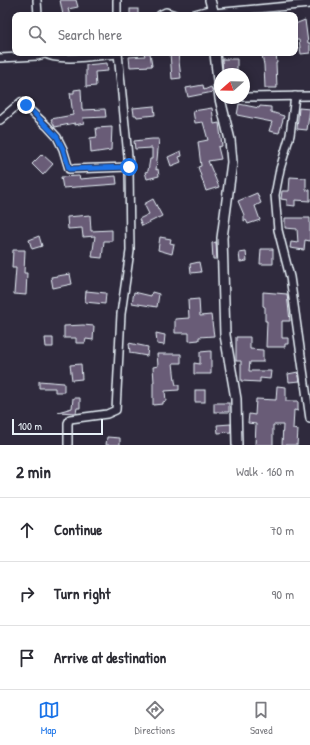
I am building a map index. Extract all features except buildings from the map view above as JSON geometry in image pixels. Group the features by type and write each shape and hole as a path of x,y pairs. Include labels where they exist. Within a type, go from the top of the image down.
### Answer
{"street":[{"path":"37,0 38,12"},
{"path":"116,0 117,12"},
{"path":"202,12 213,9 310,4"},
{"path":"0,58 20,56"},
{"path":"48,56 65,58 86,56"},
{"path":"68,445 68,423 70,419 107,414 116,410 121,314 130,251 129,167 118,56"},
{"path":"215,56 217,68"},
{"path":"295,96 290,135 280,169 275,195 278,230 290,277 310,419"},
{"path":"250,97 310,96"},
{"path":"0,120 21,102 48,126 57,137 63,149 69,169 129,167"},
{"path":"223,104 230,140 232,162 222,238 225,335 236,399 237,445"}],"route":[{"path":"26,105 32,113 48,126 57,137 63,149 69,169 129,167"}]}
